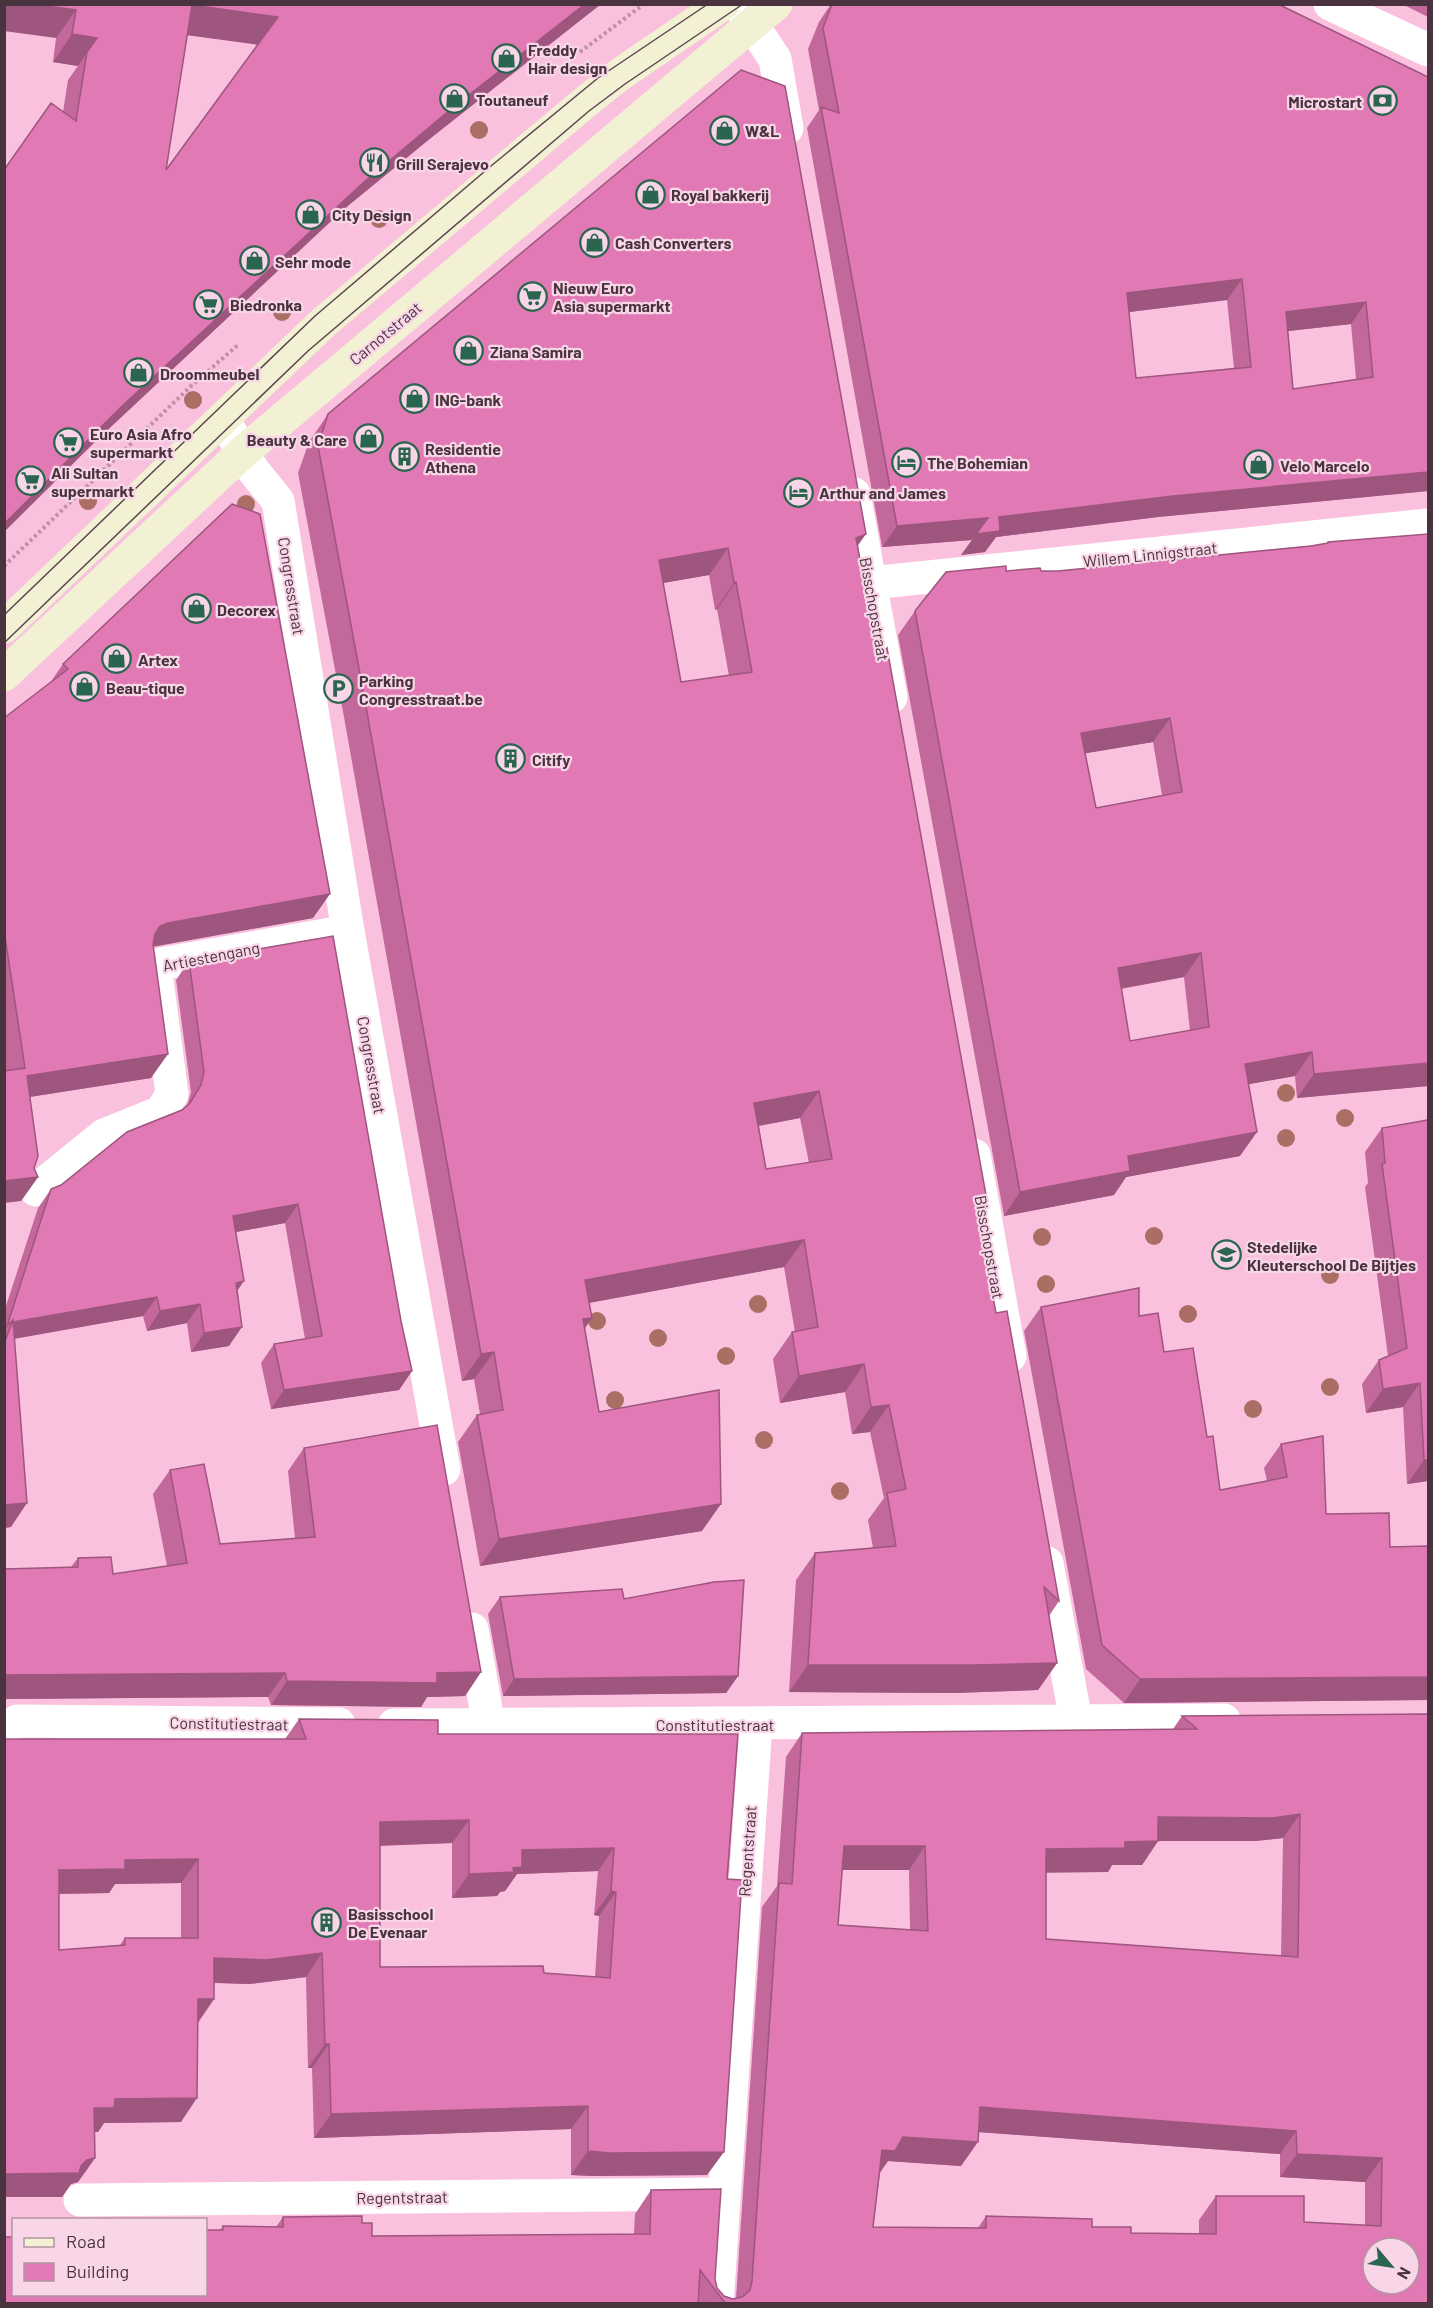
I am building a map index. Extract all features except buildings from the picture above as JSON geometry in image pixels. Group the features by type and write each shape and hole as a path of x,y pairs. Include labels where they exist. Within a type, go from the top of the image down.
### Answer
{"main road":[{"path":"4,627 323,323 619,75 723,4"},
{"name":"Carnotstraat","path":"4,675 242,453 755,11"}],"street":[{"path":"1330,4 1428,50"},
{"path":"755,11 775,59 793,156"},
{"name":"Congresstraat","path":"223,419 242,453 278,501 348,931 450,1502"},
{"name":"Bisschopstraat","path":"849,467 896,723"},
{"name":"Willem Linnigstraat","path":"871,583 1428,525"},
{"name":"Artiestengang","path":"36,1190 104,1135 161,1112 172,1094 156,965 348,931"},
{"name":"Bisschopstraat","path":"968,1122 1014,1380"},
{"path":"1042,1533 1076,1720"},
{"path":"466,1596 489,1726"},
{"name":"Constitutiestraat","path":"4,1729 17,1721 489,1726 1252,1720"},
{"name":"Regentstraat","path":"717,2304 756,1724"},
{"name":"Regentstraat","path":"80,2200 724,2194"}],"tram line":[{"path":"4,615 315,316 598,78 708,4"},
{"path":"4,643 308,351 589,111 743,4"}],"place":[{"name":"Freddy Hair design","path":"507,58"},
{"name":"Toutaneuf","path":"455,99"},
{"name":"Microstart","path":"1383,101"},
{"name":"W&L","path":"724,130"},
{"name":"Grill Serajevo","path":"375,163"},
{"name":"Royal bakkerij","path":"650,194"},
{"name":"City Design","path":"311,214"},
{"name":"Cash Converters","path":"594,242"},
{"name":"Sehr mode","path":"254,261"},
{"name":"Nieuw Euro Asia supermarkt","path":"532,296"},
{"name":"Biedronka","path":"209,304"},
{"name":"Ziana Samira","path":"469,351"},
{"name":"Droommeubel","path":"139,373"},
{"name":"ING-bank","path":"414,399"},
{"name":"Beauty & Care","path":"368,439"},
{"name":"Euro Asia Afro supermarkt","path":"69,442"},
{"name":"Residentie Athena","path":"404,457"},
{"name":"The Bohemian","path":"906,462"},
{"name":"Velo Marcelo","path":"1259,465"},
{"name":"Ali Sultan supermarkt","path":"30,481"},
{"name":"Arthur and James","path":"798,492"},
{"name":"Decorex","path":"196,609"},
{"name":"Artex","path":"117,659"},
{"name":"Beau-tique","path":"85,687"},
{"name":"Parking Congresstraat.be","path":"338,689"},
{"name":"Citify","path":"511,759"},
{"name":"Stedelijke Kleuterschool De Bijtjes","path":"1226,1255"},
{"name":"Basisschool De Evenaar","path":"327,1922"}]}
